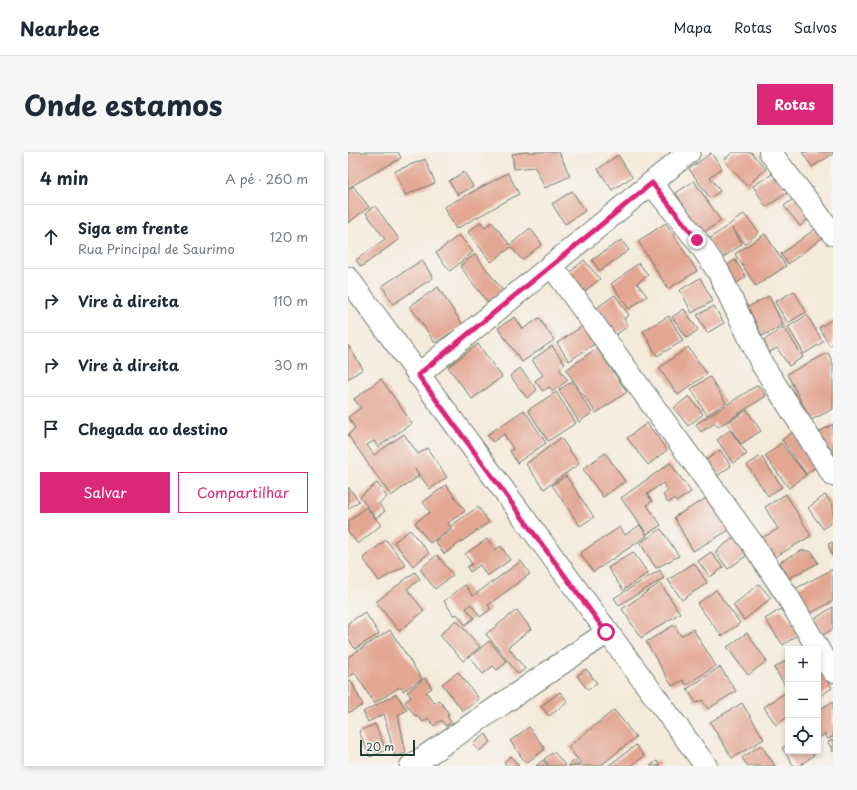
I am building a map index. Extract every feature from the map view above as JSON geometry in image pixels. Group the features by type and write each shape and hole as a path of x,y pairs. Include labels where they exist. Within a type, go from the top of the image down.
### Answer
{"street":[{"path":"418,375 690,152"},
{"path":"770,152 833,234"},
{"path":"652,183 697,240 718,271 762,364 833,475"},
{"path":"552,266 752,543 788,596 816,646"},
{"path":"348,278 606,632 706,766"},
{"path":"411,766 606,632"},
{"path":"821,653 833,671"}],"building":[{"path":"348,152 398,152 401,158 348,188"},
{"path":"526,152 559,152 570,176 545,188 535,167 514,169 512,154"},
{"path":"733,152 751,152 766,169 747,186 724,160"},
{"path":"802,152 833,152 833,154 812,167"},
{"path":"711,153 722,168 710,177 720,191 710,198 689,169"},
{"path":"618,155 632,177 612,190 598,169"},
{"path":"425,159 435,183 405,195 395,171"},
{"path":"464,172 473,186 458,195 449,181"},
{"path":"508,173 519,194 456,229 444,207"},
{"path":"774,173 787,193 766,207 753,186"},
{"path":"694,181 721,221 701,234 676,193"},
{"path":"353,186 369,207 348,223 348,190"},
{"path":"572,191 585,211 565,224 552,204"},
{"path":"798,195 813,215 800,226 784,206"},
{"path":"375,206 399,239 361,267 356,260 385,239 366,213"},
{"path":"744,214 759,232 745,244 732,228 742,244 721,259 708,240"},
{"path":"481,222 485,227 492,222 510,245 530,228 542,244 522,260 511,247 491,262 468,232"},
{"path":"666,223 697,271 668,289 638,241"},
{"path":"815,229 822,238 788,264 781,254"},
{"path":"765,234 786,266 756,286 735,254"},
{"path":"459,235 473,252 450,271 436,253"},
{"path":"621,240 629,250 600,271 592,260"},
{"path":"475,254 503,291 488,303 460,266"},
{"path":"422,260 433,278 393,304 382,286"},
{"path":"584,260 600,279 584,292 569,273"},
{"path":"735,260 746,277 729,288 718,271"},
{"path":"639,263 648,275 637,283 647,296 629,309 611,284"},
{"path":"700,278 713,301 692,313 680,290"},
{"path":"438,287 463,325 435,343 410,306"},
{"path":"794,291 806,312 788,323 775,302"},
{"path":"615,295 629,315 624,319 628,326 610,339 591,312"},
{"path":"769,296 783,325 762,336 748,307"},
{"path":"714,306 724,323 707,333 697,315"},
{"path":"684,309 698,330 687,338 672,317"},
{"path":"807,315 823,342 804,354 788,327"},
{"path":"669,316 683,341 657,356 643,331"},
{"path":"515,317 523,329 539,318 554,340 522,362 498,328"},
{"path":"833,319 833,344 830,346 819,328"},
{"path":"584,325 596,343 569,361 557,343"},
{"path":"784,327 803,357 789,366 777,348 765,355 758,344"},
{"path":"478,344 502,377 472,399 448,367"},
{"path":"348,345 363,369 348,379"},
{"path":"552,346 565,364 559,369 568,380 553,391 549,387 543,391 535,381 543,375 532,360"},
{"path":"688,347 707,374 678,395 659,368"},
{"path":"597,348 627,392 596,413 566,370"},
{"path":"828,353 833,363 833,409 811,420 787,374"},
{"path":"520,368 537,390 527,398 510,376"},
{"path":"710,377 726,403 707,415 691,389"},
{"path":"381,379 412,423 378,447 374,441 367,445 374,455 404,434 418,454 427,448 447,477 430,489 415,469 419,476 391,496 348,435 355,428 348,417 361,408 354,399"},
{"path":"572,381 592,413 579,422 559,390"},
{"path":"758,385 766,396 718,427 715,423 701,432 696,424"},
{"path":"556,392 576,423 548,441 528,410"},
{"path":"689,396 703,414 688,426 674,408"},
{"path":"524,410 546,443 517,463 510,451 513,449 504,434 493,442 487,435"},
{"path":"747,410 761,431 741,444 727,423"},
{"path":"647,423 667,450 648,465 627,438"},
{"path":"833,424 833,460 816,434"},
{"path":"730,430 747,454 733,463 717,440"},
{"path":"793,432 817,466 806,474 782,440"},
{"path":"561,438 579,464 544,489 526,464"},
{"path":"781,443 806,475 789,488 765,456"},
{"path":"720,450 731,466 713,479 702,463"},
{"path":"605,453 625,481 603,497 583,469"},
{"path":"761,456 782,487 768,496 747,465"},
{"path":"670,463 691,492 676,502 674,499 668,503 663,495 668,491 663,483 647,494 652,501 647,505 661,525 647,534 621,498"},
{"path":"566,476 594,517 580,526 552,485"},
{"path":"377,483 387,497 379,504 385,511 376,518 360,497"},
{"path":"446,485 465,511 448,523 451,528 430,543 415,523 430,512 423,502"},
{"path":"348,487 359,501 348,509"},
{"path":"786,494 811,536 770,560 758,540 778,529 765,507"},
{"path":"712,495 731,529 693,551 674,517"},
{"path":"825,495 833,505 833,521 823,529 808,508"},
{"path":"366,507 381,525 358,544 348,532 348,522"},
{"path":"478,507 489,522 444,554 435,541 454,528 452,525"},
{"path":"640,525 647,536 593,572 580,553 620,527 625,535"},
{"path":"661,529 679,556 656,568 640,543"},
{"path":"410,530 429,553 413,566 394,542"},
{"path":"737,535 750,553 728,569 715,552"},
{"path":"487,539 495,550 501,546 510,560 487,576 480,565 470,572 467,567 472,564 465,554"},
{"path":"386,540 406,565 379,581 363,558"},
{"path":"833,542 833,555 832,556 828,544"},
{"path":"803,550 812,552 818,563 789,578 780,562"},
{"path":"633,552 648,573 623,590 608,568"},
{"path":"711,552 723,568 710,577 698,561"},
{"path":"437,555 453,575 435,589 420,569"},
{"path":"521,561 530,574 488,605 491,609 480,617 471,604 466,608 474,618 465,625 457,614 454,616 444,601 465,585 473,596"},
{"path":"694,563 707,583 682,600 668,580"},
{"path":"833,569 833,601 809,614 795,589"},
{"path":"660,570 664,578 619,605 614,598"},
{"path":"415,572 420,579 407,589 424,611 399,631 376,602"},
{"path":"660,583 680,613 641,638 622,609"},
{"path":"759,584 771,598 744,620 733,605"},
{"path":"716,590 740,623 722,636 697,604"},
{"path":"833,607 833,629 823,635 814,619"},
{"path":"781,609 799,634 783,645 765,619"},
{"path":"517,610 531,629 508,647 525,669 518,674 486,634"},
{"path":"365,612 379,634 355,649 348,638 348,623"},
{"path":"456,620 480,647 463,661 440,635"},
{"path":"674,625 681,636 693,629 716,666 686,685 683,680 672,686 646,642"},
{"path":"390,630 422,679 403,691 400,687 374,703 355,673 348,677 348,657"},
{"path":"747,633 767,661 748,675 727,647"},
{"path":"489,641 507,662 497,670 493,666 483,674 470,657"},
{"path":"785,661 785,685 774,668"},
{"path":"720,667 736,691 708,709 702,700 696,703 687,689"},
{"path":"586,669 597,683 588,690 577,676"},
{"path":"458,672 479,699 463,711 442,684"},
{"path":"821,672 832,688 821,695"},
{"path":"425,678 432,688 426,692 434,703 439,700 449,714 447,716 451,722 446,726 441,720 434,726 428,718 423,722 417,715 415,716 405,702 411,697 407,692"},
{"path":"350,679 363,705 348,713 348,681"},
{"path":"560,692 568,702 549,716 541,706"},
{"path":"785,693 785,719 776,725 764,707"},
{"path":"396,694 407,710 398,715 406,753 395,757 384,714 368,722 363,712"},
{"path":"833,702 833,737 828,739 825,734 821,736 821,708"},
{"path":"742,703 764,739 732,758 710,722"},
{"path":"614,710 636,737 600,766 583,766 568,747"},
{"path":"375,724 386,750 370,757 359,731"},
{"path":"529,727 545,749 526,763 510,741"},
{"path":"486,734 491,742 479,751 473,744"},
{"path":"833,740 833,752 828,742"},
{"path":"636,745 644,756 631,766 608,766"},
{"path":"761,745 775,766 748,766 742,758"},
{"path":"554,752 566,766 550,766 544,759"},
{"path":"786,754 814,755 799,766 794,766"},
{"path":"511,756 519,766 507,766 504,762"},
{"path":"543,760 548,766 536,766"},
{"path":"575,760 580,766 568,766"},
{"path":"657,761 661,766 650,766"}],"route":[{"path":"606,632 418,375 652,183 697,240"}]}
